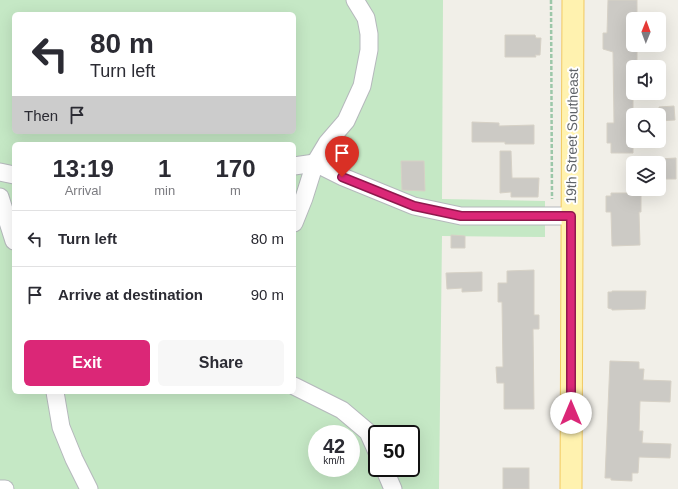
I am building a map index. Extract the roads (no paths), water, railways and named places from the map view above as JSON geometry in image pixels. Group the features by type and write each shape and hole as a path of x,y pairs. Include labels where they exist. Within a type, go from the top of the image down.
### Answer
{"main road":[{"name":"19th Street Southeast","path":"571,489 561,216 573,0"}],"lane":[{"path":"296,218 315,163 327,143 346,121 362,86 369,50 369,34 366,18 355,0"},
{"path":"296,166 315,163 342,177 414,206 461,216 561,216"},
{"path":"0,172 12,175"},
{"path":"0,197 12,235"},
{"path":"296,387 342,410 368,432"},
{"path":"55,394 61,427 74,459 89,489"},
{"path":"388,477 393,489"}]}
